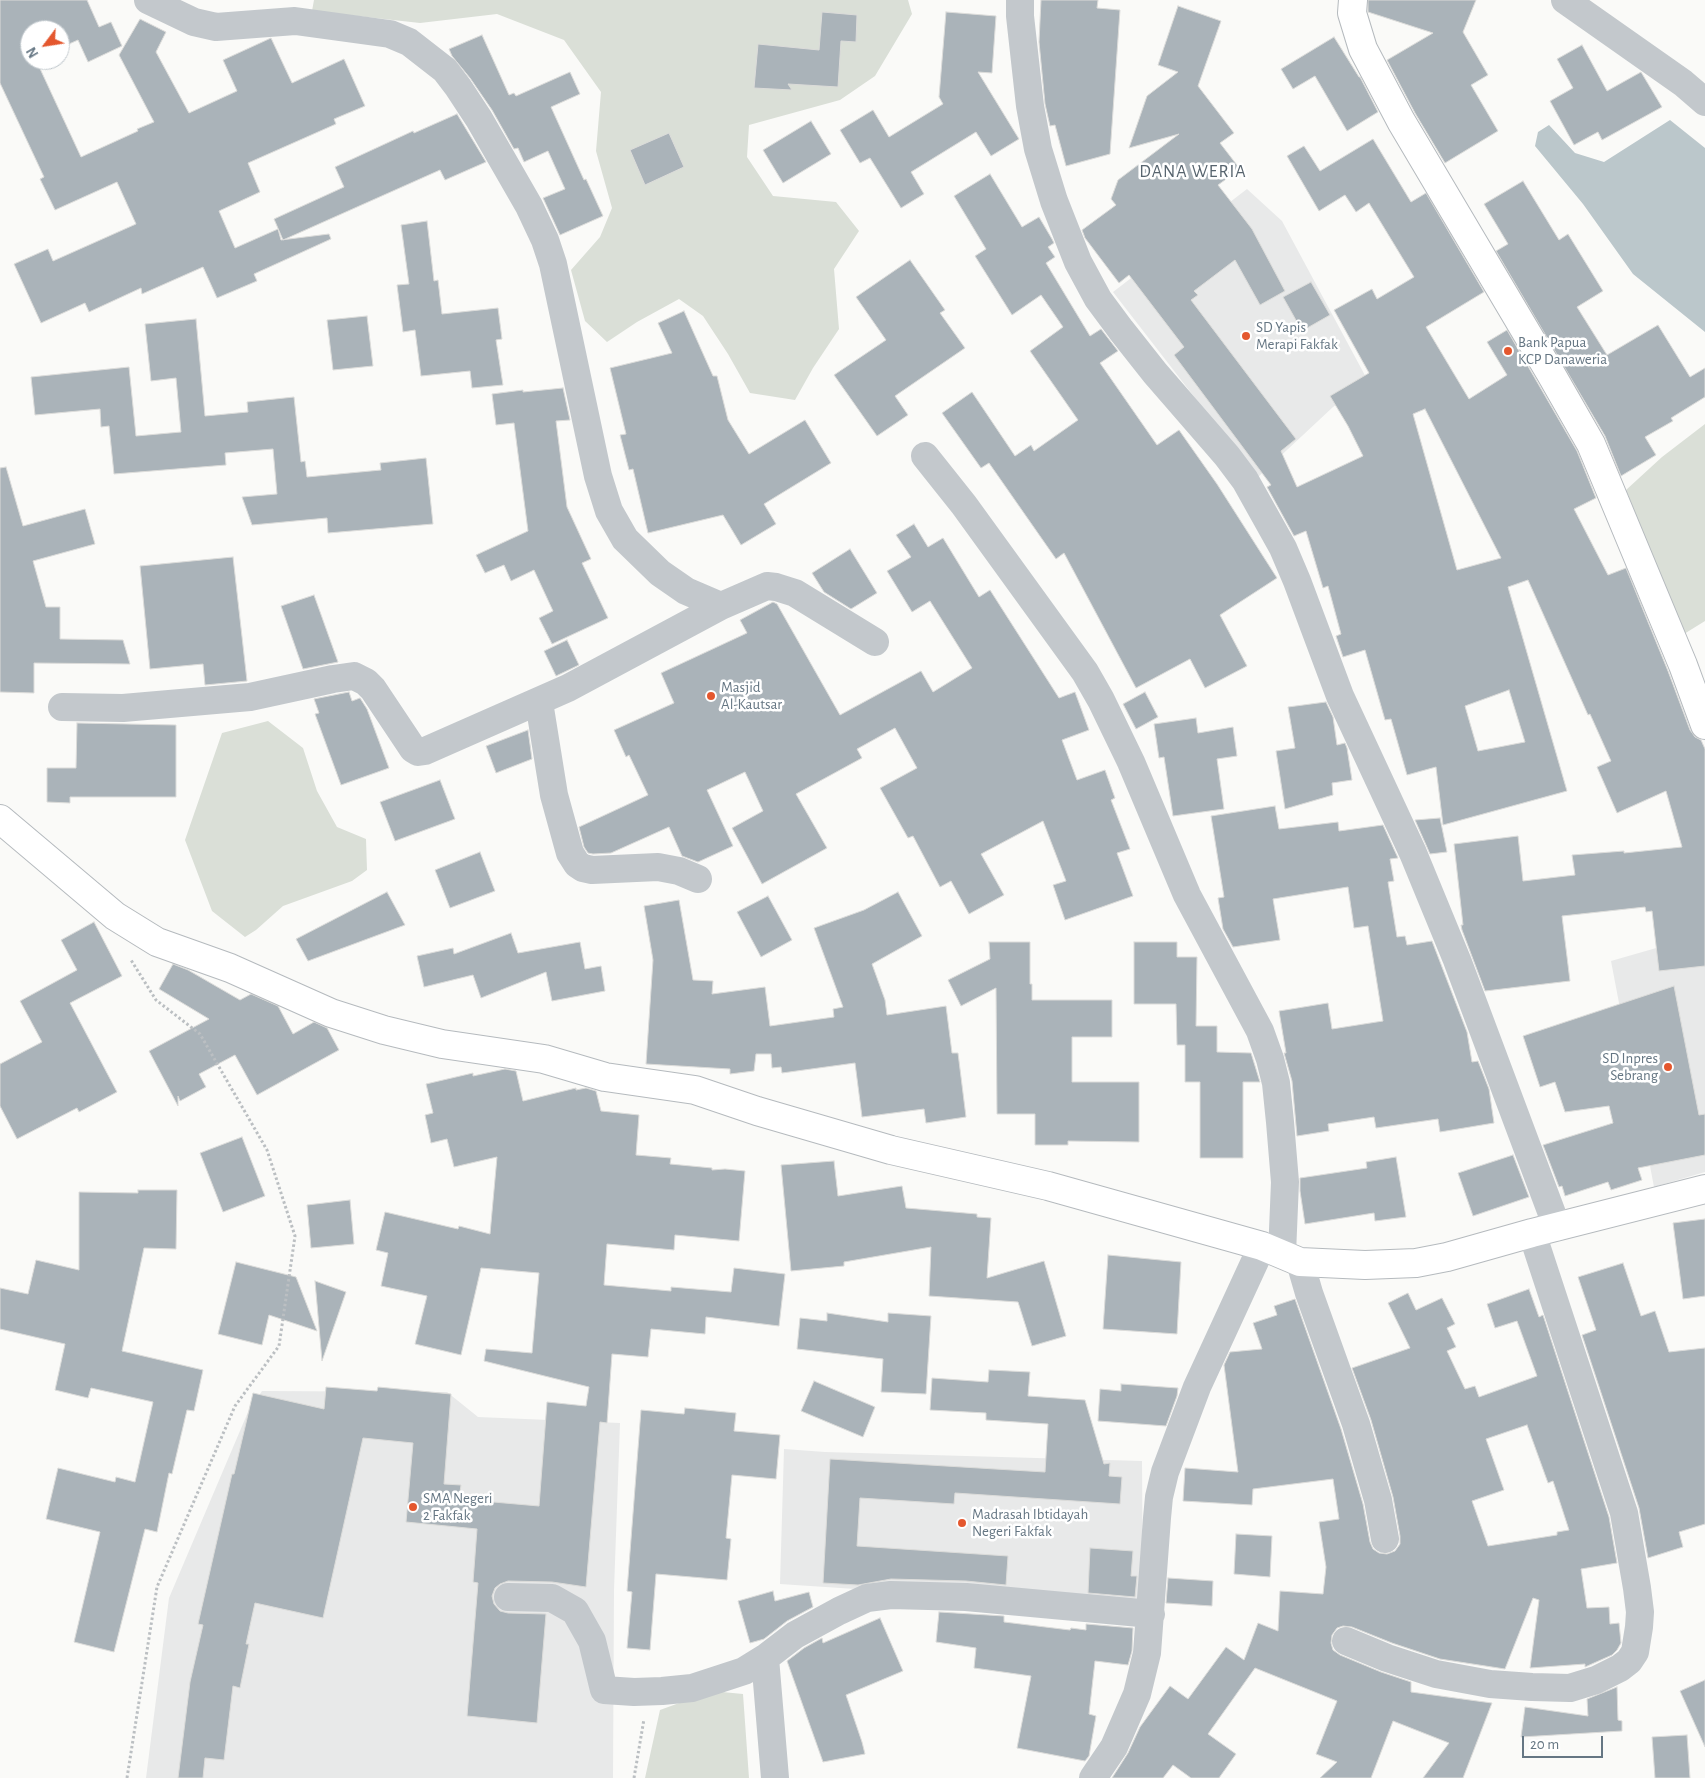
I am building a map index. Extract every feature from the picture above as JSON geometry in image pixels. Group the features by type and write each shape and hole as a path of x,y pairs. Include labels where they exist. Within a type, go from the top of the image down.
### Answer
{"main road":[{"path":"1353,0 1352,13 1363,49 1401,121 1591,444 1683,665 1705,725"},
{"path":"0,819 115,916 157,942 230,968 331,1013 384,1030 442,1044 544,1059 605,1076 694,1090 757,1111 891,1150 1048,1186 1281,1254 1364,1265 1416,1263 1446,1257 1705,1189"}],"street":[{"path":"148,0 194,22 216,26 296,11 390,34 409,42 445,70 479,118 545,240 553,264 598,476 609,511 625,539 660,573 686,590 721,606"},
{"path":"1020,0 1020,16 1030,106 1038,149 1054,201 1078,262 1098,299 1156,373 1227,456 1245,480 1282,548 1297,581 1340,696 1413,853 1449,942 1545,1230 1624,1513 1637,1588 1640,1627 1635,1652 1629,1661 1620,1668 1596,1680 1570,1688 1490,1684 1436,1674 1387,1658 1346,1641"},
{"path":"1565,0 1683,83 1705,102"},
{"path":"925,456 964,504 1085,672 1101,700 1130,762 1187,895 1260,1031 1276,1083 1285,1182 1281,1254 1197,1387 1165,1472 1159,1497 1147,1653 1137,1694 1114,1747 1093,1778"},
{"path":"62,707 123,708 250,696 354,676 366,682 373,689 404,738 418,752 450,741 539,702 758,588 776,586 795,594 875,642"},
{"path":"539,702 554,795 570,853 577,864 592,870 658,866 679,871 698,879"},
{"path":"1281,1254 1309,1292 1356,1424 1378,1500 1385,1539"},
{"path":"508,1597 552,1598 576,1611 592,1640 604,1690 649,1692 692,1688 744,1671 795,1635 867,1598 892,1595 966,1596 1151,1614"},
{"path":"765,1658 775,1778"}],"path":[{"path":"126,952 156,1000 200,1034 267,1150 295,1236 279,1346 235,1406 157,1587 127,1778"},
{"path":"634,1778 649,1692"}],"shaded area":[{"path":"314,0 908,0 912,14 875,76 840,100 749,125 747,157 773,196 836,202 859,231 834,269 839,329 813,368 795,400 750,393 728,354 703,316 679,299 637,322 607,342 585,321 571,270 600,237 612,208 596,151 601,92 564,40 497,14 420,23 312,11"},
{"path":"1670,120 1705,148 1705,332 1633,274 1583,204 1535,146 1538,132 1549,125 1575,153 1604,162"},
{"name":"SD Yapis Merapi Fakfak","path":"1247,189 1282,221 1368,381 1333,407 1257,478 1113,292"},
{"path":"1705,424 1705,621 1684,634 1626,490 1662,457"},
{"path":"268,721 303,748 317,791 337,827 366,839 367,870 352,881 283,906 256,930 245,937 212,911 185,840 222,733"},
{"name":"SD Inpres Sebrang","path":"1705,934 1705,1172 1654,1187 1611,961"},
{"name":"SMA Negeri 2 Fakfak","path":"262,1391 447,1392 478,1417 620,1423 614,1590 613,1778 146,1778 169,1598 248,1412"},
{"name":"Madrasah Ibtidayah Negeri Fakfak","path":"784,1449 825,1452 1142,1461 1143,1608 780,1584"},
{"path":"712,1691 743,1694 749,1778 645,1778 660,1710"}],"building":[{"path":"0,0 87,0 99,27 111,22 122,46 88,62 78,40 70,44 70,20 20,20 20,70 41,70 81,157 154,122 119,55 140,19 166,32 156,52 189,113 237,91 223,60 271,38 292,83 344,59 365,106 334,119 336,124 248,163 260,192 219,211 235,248 278,229 281,240 329,234 331,239 254,274 257,281 217,298 203,267 142,294 141,288 89,312 85,303 41,323 14,264 48,249 53,261 136,224 117,182 55,210 40,179 44,177 0,83"},
{"path":"1041,0 1098,0 1097,8 1120,10 1110,154 1066,166 1055,125 1050,126 1045,104 1039,42"},
{"path":"1368,0 1476,0 1463,32 1488,75 1471,85 1498,131 1445,163 1415,113 1387,60 1433,33 1368,12"},
{"path":"1178,6 1221,21 1198,86 1234,133 1220,143 1240,169 1218,185 1252,229 1285,291 1260,305 1235,260 1194,291 1198,295 1191,300 1296,439 1281,451 1297,487 1363,456 1330,396 1369,373 1334,310 1372,289 1377,299 1414,277 1369,203 1356,212 1345,195 1319,211 1287,156 1304,146 1320,171 1373,139 1411,202 1426,193 1484,292 1426,327 1469,399 1507,375 1487,342 1507,330 1577,451 1596,498 1574,509 1608,575 1626,568 1690,730 1695,737 1701,740 1705,749 1705,966 1659,971 1652,911 1646,912 1645,907 1562,916 1570,981 1485,991 1462,930 1454,844 1518,836 1523,881 1575,875 1572,855 1624,851 1624,853 1682,847 1666,791 1617,813 1597,767 1611,761 1590,714 1588,715 1528,580 1508,587 1567,791 1443,825 1436,767 1407,775 1391,719 1385,720 1365,650 1343,657 1336,636 1341,634 1328,586 1323,588 1306,531 1294,536 1267,487 1271,485 1174,355 1184,347 1129,275 1119,283 1085,238 1082,230 1116,205 1111,199 1118,180 1179,134 1129,148 1147,96 1178,72 1158,65","holes":["1425,409 1501,558 1457,570 1413,414","1509,690 1525,742 1478,751 1465,706"]},
{"path":"822,12 857,15 856,42 841,41 838,87 788,84 792,90 754,88 758,44 819,50"},
{"path":"946,12 996,16 992,73 978,72 1019,139 991,156 976,132 911,172 924,194 901,208 870,158 860,163 840,130 873,110 889,137 943,104 939,97"},
{"path":"482,35 509,95 514,93 516,96 570,72 580,94 551,107 584,180 586,179 603,216 560,235 543,198 565,189 548,151 524,162 518,148 514,149 492,110 452,56 449,49"},
{"path":"1334,37 1360,77 1378,112 1347,131 1315,76 1293,89 1281,69"},
{"path":"1582,45 1607,91 1641,72 1662,107 1602,140 1598,132 1574,145 1550,101 1573,88 1557,59"},
{"path":"457,114 486,162 445,180 440,170 283,240 274,219 344,187 335,167 413,131 414,133"},
{"path":"811,121 831,154 783,183 763,150"},
{"path":"669,133 684,167 645,185 630,150"},
{"path":"990,174 1022,227 1039,217 1054,243 1048,247 1055,257 1046,263 1090,336 1101,329 1118,351 1100,363 1157,445 1179,430 1217,484 1277,578 1220,615 1247,666 1205,688 1190,659 1136,688 1064,553 1056,559 989,463 981,468 942,413 972,392 1015,456 1031,445 1034,451 1078,420 1030,351 1063,327 1041,295 1012,315 975,256 986,249 954,196"},
{"path":"1523,181 1559,240 1568,234 1603,291 1577,307 1607,355 1658,325 1690,377 1705,368 1705,397 1671,418 1673,421 1645,437 1656,455 1621,476 1605,436 1496,251 1508,244 1484,204"},
{"path":"427,221 434,281 438,280 442,314 498,308 502,339 496,340 503,385 472,388 470,371 421,376 415,330 403,332 397,285 409,284 401,225"},
{"path":"910,260 945,310 940,313 965,348 895,396 908,415 877,436 834,375 886,340 856,297"},
{"path":"1311,282 1330,315 1302,331 1283,297"},
{"path":"684,311 713,376 717,376 728,420 749,454 805,420 831,463 764,504 776,524 741,545 723,515 648,533 633,469 629,470 620,435 626,434 610,368 672,353 658,323"},
{"path":"367,316 373,366 333,370 327,320"},
{"path":"196,319 205,416 248,412 247,402 294,397 301,462 305,461 307,477 381,470 380,463 426,458 433,524 328,533 327,518 252,525 242,497 277,494 273,449 225,453 226,465 114,474 109,426 101,427 100,409 35,415 31,377 129,367 136,436 181,432 176,378 151,381 145,324"},
{"path":"563,388 570,420 556,421 567,507 591,559 582,563 608,618 552,644 539,618 553,611 534,570 511,581 504,565 485,573 476,555 528,531 514,423 496,425 492,394"},
{"path":"6,467 23,526 85,509 95,544 33,561 46,607 60,607 60,639 123,640 130,664 34,663 34,693 0,692 0,468"},
{"path":"914,524 928,547 943,538 979,597 990,590 1059,698 1075,692 1089,730 1062,740 1077,780 1105,770 1115,798 1111,800 1130,849 1117,853 1133,896 1065,920 1053,885 1066,881 1043,821 981,854 1004,895 969,914 951,881 940,887 913,836 908,838 880,788 917,768 895,728 857,749 862,758 796,794 827,848 762,884 732,828 763,811 745,772 707,790 733,846 698,862 682,856 669,827 611,853 588,853 584,847 579,827 648,795 629,755 626,757 614,730 674,703 661,673 747,633 740,620 773,602 777,604 840,715 921,671 933,692 972,668 930,601 912,612 887,571 911,557 896,535"},
{"path":"850,549 877,593 851,609 824,592 812,573"},
{"path":"233,557 247,681 205,685 203,664 150,669 140,566"},
{"path":"314,595 338,662 303,669 281,606"},
{"path":"567,640 579,665 556,676 544,651"},
{"path":"349,692 352,701 360,698 367,709 389,768 341,785 315,714 319,713 314,699"},
{"path":"1145,692 1158,717 1136,729 1123,704"},
{"path":"1326,702 1333,717 1337,745 1345,743 1347,748 1352,780 1332,783 1333,795 1285,809 1276,751 1295,748 1288,707"},
{"path":"1196,718 1198,733 1233,727 1237,756 1217,759 1224,809 1173,816 1164,757 1159,758 1154,724"},
{"path":"77,723 176,725 176,797 70,797 70,803 47,802 47,768 76,768"},
{"path":"528,730 532,759 496,773 486,746"},
{"path":"440,780 455,819 395,841 380,802"},
{"path":"1275,806 1279,829 1338,822 1339,831 1383,825 1398,858 1390,859 1394,881 1388,882 1397,937 1405,936 1407,945 1432,941 1467,1032 1472,1062 1478,1061 1489,1089 1494,1123 1440,1132 1438,1119 1376,1128 1374,1117 1328,1124 1329,1131 1297,1136 1292,1081 1284,1053 1286,1053 1279,1011 1328,1003 1332,1029 1383,1021 1368,926 1354,928 1348,887 1273,899 1280,940 1233,947 1223,929 1218,898 1224,897 1211,816"},
{"path":"1440,818 1447,852 1430,854 1415,820"},
{"path":"480,852 495,891 450,908 435,870"},
{"path":"387,892 405,925 308,961 296,939"},
{"path":"898,892 922,936 872,964 885,1000 887,1015 946,1006 952,1053 958,1053 966,1117 926,1123 924,1109 862,1117 855,1063 782,1073 781,1067 772,1068 771,1054 756,1054 754,1071 730,1074 730,1069 646,1064 653,960 644,906 679,900 693,980 713,981 712,994 765,987 770,1026 834,1017 833,1009 843,1007 814,928 864,910"},
{"path":"768,896 792,940 761,957 737,912"},
{"path":"94,922 122,976 70,1003 117,1092 79,1112 77,1108 17,1139 0,1106 0,1064 42,1042 20,1001 77,970 61,940"},
{"path":"511,933 518,953 580,942 585,969 601,966 605,991 552,1001 546,972 481,998 473,975 424,987 417,956 453,948 454,954"},
{"path":"989,942 1030,942 1032,1000 1112,1000 1112,1037 1072,1037 1072,1082 1139,1082 1139,1142 1068,1141 1068,1145 1035,1145 1035,1114 997,1114 996,988 961,1006 948,980 990,959"},
{"path":"1134,942 1177,942 1177,957 1197,957 1196,1026 1217,1026 1217,1052 1251,1053 1260,1082 1243,1082 1243,1158 1200,1158 1200,1082 1185,1082 1185,1045 1177,1045 1176,1004 1134,1004"},
{"path":"173,964 188,970 240,1000 251,994 278,1006 293,1034 314,1022 327,1028 339,1050 257,1095 235,1055 199,1074 206,1087 180,1101 178,1096 178,1106 149,1051 209,1019 159,989"},
{"path":"1674,986 1699,1115 1705,1114 1705,1155 1638,1168 1642,1180 1611,1190 1608,1182 1565,1196 1562,1186 1559,1187 1543,1145 1613,1123 1609,1106 1565,1112 1555,1082 1540,1087 1523,1036"},
{"path":"505,1069 516,1071 523,1101 576,1088 576,1090 586,1088 596,1091 601,1111 639,1115 636,1155 671,1158 670,1164 712,1168 712,1170 745,1171 739,1241 675,1235 674,1250 607,1244 604,1285 671,1291 671,1287 731,1292 734,1268 785,1274 779,1326 706,1317 705,1334 651,1329 648,1357 612,1354 607,1423 600,1422 586,1587 552,1582 508,1581 495,1588 492,1596 494,1604 500,1611 546,1614 537,1723 467,1716 478,1583 473,1582 477,1529 406,1522 413,1443 363,1438 323,1618 255,1603 246,1644 249,1644 240,1688 233,1686 224,1760 205,1758 203,1778 178,1778 190,1682 203,1625 198,1624 232,1474 234,1474 253,1393 324,1409 326,1387 377,1391 378,1387 451,1394 444,1484 461,1485 459,1499 539,1506 547,1402 586,1406 589,1387 484,1361 486,1349 532,1353 539,1273 481,1268 461,1355 415,1344 427,1296 381,1286 388,1253 376,1250 385,1212 458,1229 459,1226 490,1234 497,1157 454,1167 447,1139 431,1143 425,1115 433,1113 426,1084 473,1073 473,1076"},
{"path":"242,1137 265,1196 223,1212 200,1153"},
{"path":"1513,1155 1529,1197 1473,1216 1458,1173"},
{"path":"1396,1157 1406,1217 1375,1221 1374,1213 1305,1224 1300,1178 1367,1168 1366,1162"},
{"path":"834,1161 838,1196 902,1186 906,1208 977,1214 977,1217 991,1218 987,1278 1044,1261 1066,1336 1032,1346 1018,1302 929,1296 931,1247 844,1262 844,1266 791,1271 781,1165"},
{"path":"138,1190 177,1190 176,1249 144,1248 122,1351 203,1370 194,1411 187,1410 172,1474 169,1473 157,1532 145,1529 114,1652 74,1642 100,1532 46,1519 58,1468 115,1482 116,1477 135,1482 153,1402 91,1388 88,1398 55,1390 65,1344 0,1329 0,1288 28,1294 36,1260 79,1270 79,1192 138,1193"},
{"path":"350,1200 354,1244 311,1248 307,1205"},
{"path":"1705,1219 1705,1296 1683,1299 1673,1223"},
{"path":"1108,1255 1181,1262 1177,1334 1103,1329"},
{"path":"236,1262 296,1277 317,1331 269,1315 262,1345 218,1334"},
{"path":"1623,1263 1641,1316 1655,1311 1669,1352 1705,1348 1705,1524 1679,1532 1683,1547 1648,1558 1639,1508 1582,1335 1596,1330 1578,1277"},
{"path":"315,1281 346,1292 322,1361"},
{"path":"1529,1289 1539,1317 1543,1315 1609,1517 1617,1563 1581,1569 1587,1608 1609,1607 1610,1624 1619,1623 1621,1643 1617,1650 1612,1655 1585,1667 1585,1664 1530,1668 1539,1600 1533,1598 1505,1669 1440,1659 1352,1627 1343,1626 1337,1628 1332,1635 1331,1643 1333,1650 1340,1655 1381,1672 1411,1682 1411,1692 1492,1703 1463,1778 1423,1778 1449,1743 1393,1721 1371,1778 1320,1778 1337,1762 1316,1754 1337,1701 1255,1668 1208,1734 1236,1754 1219,1778 1191,1778 1173,1765 1163,1778 1112,1778 1128,1753 1140,1727 1170,1686 1188,1699 1226,1647 1244,1660 1258,1623 1278,1631 1280,1591 1323,1594 1326,1567 1319,1522 1339,1519 1333,1479 1253,1489 1252,1505 1183,1501 1185,1468 1238,1472 1224,1365 1230,1352 1262,1349 1253,1323 1277,1315 1274,1306 1295,1299 1341,1429 1363,1504 1370,1542 1373,1549 1379,1553 1387,1554 1395,1551 1400,1544 1393,1497 1371,1420 1352,1368 1410,1348 1388,1303 1408,1293 1416,1310 1442,1298 1455,1324 1447,1328 1456,1347 1447,1351 1465,1389 1475,1386 1479,1397 1537,1376 1517,1321 1495,1328 1487,1304","holes":["1527,1425 1548,1483 1553,1481 1569,1530 1557,1532 1557,1535 1488,1546 1472,1501 1504,1490 1486,1439"]},
{"path":"827,1313 888,1322 888,1313 931,1316 926,1394 881,1392 883,1359 797,1349 800,1318 827,1321"},
{"path":"989,1370 1030,1372 1028,1396 1085,1400 1104,1464 1110,1463 1109,1476 1122,1477 1120,1504 955,1493 954,1504 860,1498 857,1546 1008,1556 1006,1585 966,1581 891,1579 858,1585 823,1583 830,1459 1045,1472 1048,1424 986,1420 986,1413 930,1410 932,1378 988,1382"},
{"path":"814,1381 875,1407 863,1437 801,1411"},
{"path":"1121,1384 1178,1388 1166,1426 1098,1421 1100,1389 1121,1391"},
{"path":"685,1408 736,1413 734,1431 780,1435 776,1479 732,1475 726,1538 731,1539 727,1580 656,1574 650,1650 627,1648 632,1592 627,1591 641,1410 684,1414"},
{"path":"1236,1534 1272,1536 1270,1577 1234,1574"},
{"path":"1090,1548 1133,1551 1131,1576 1137,1576 1135,1597 1088,1593"},
{"path":"1168,1578 1213,1581 1212,1606 1166,1603"},
{"path":"773,1591 775,1601 809,1592 813,1607 787,1621 764,1639 750,1643 738,1601"},
{"path":"939,1612 1004,1616 1004,1622 1070,1630 1071,1628 1086,1630 1086,1624 1133,1628 1132,1651 1128,1665 1095,1661 1089,1714 1096,1716 1089,1756 1085,1761 1017,1748 1031,1676 974,1668 976,1648 936,1642"},
{"path":"880,1618 903,1671 846,1695 865,1754 823,1762 787,1661 804,1648 822,1638 823,1643"},
{"path":"1705,1680 1705,1747 1680,1691"},
{"path":"1617,1687 1618,1720 1622,1721 1622,1731 1521,1737 1525,1707 1588,1716 1587,1699"},
{"path":"1687,1735 1690,1778 1655,1778 1652,1737"}],"place":[{"name":"SD Yapis Merapi Fakfak","path":"1246,336"},
{"name":"Bank Papua KCP Danaweria","path":"1508,351"},
{"name":"Masjid Al-Kautsar","path":"711,696"},
{"name":"SD Inpres Sebrang","path":"1668,1067"},
{"name":"SMA Negeri 2 Fakfak","path":"413,1507"},
{"name":"Madrasah Ibtidayah Negeri Fakfak","path":"962,1523"}],"district":[{"name":"DANA WERIA","path":"1193,172"}]}
